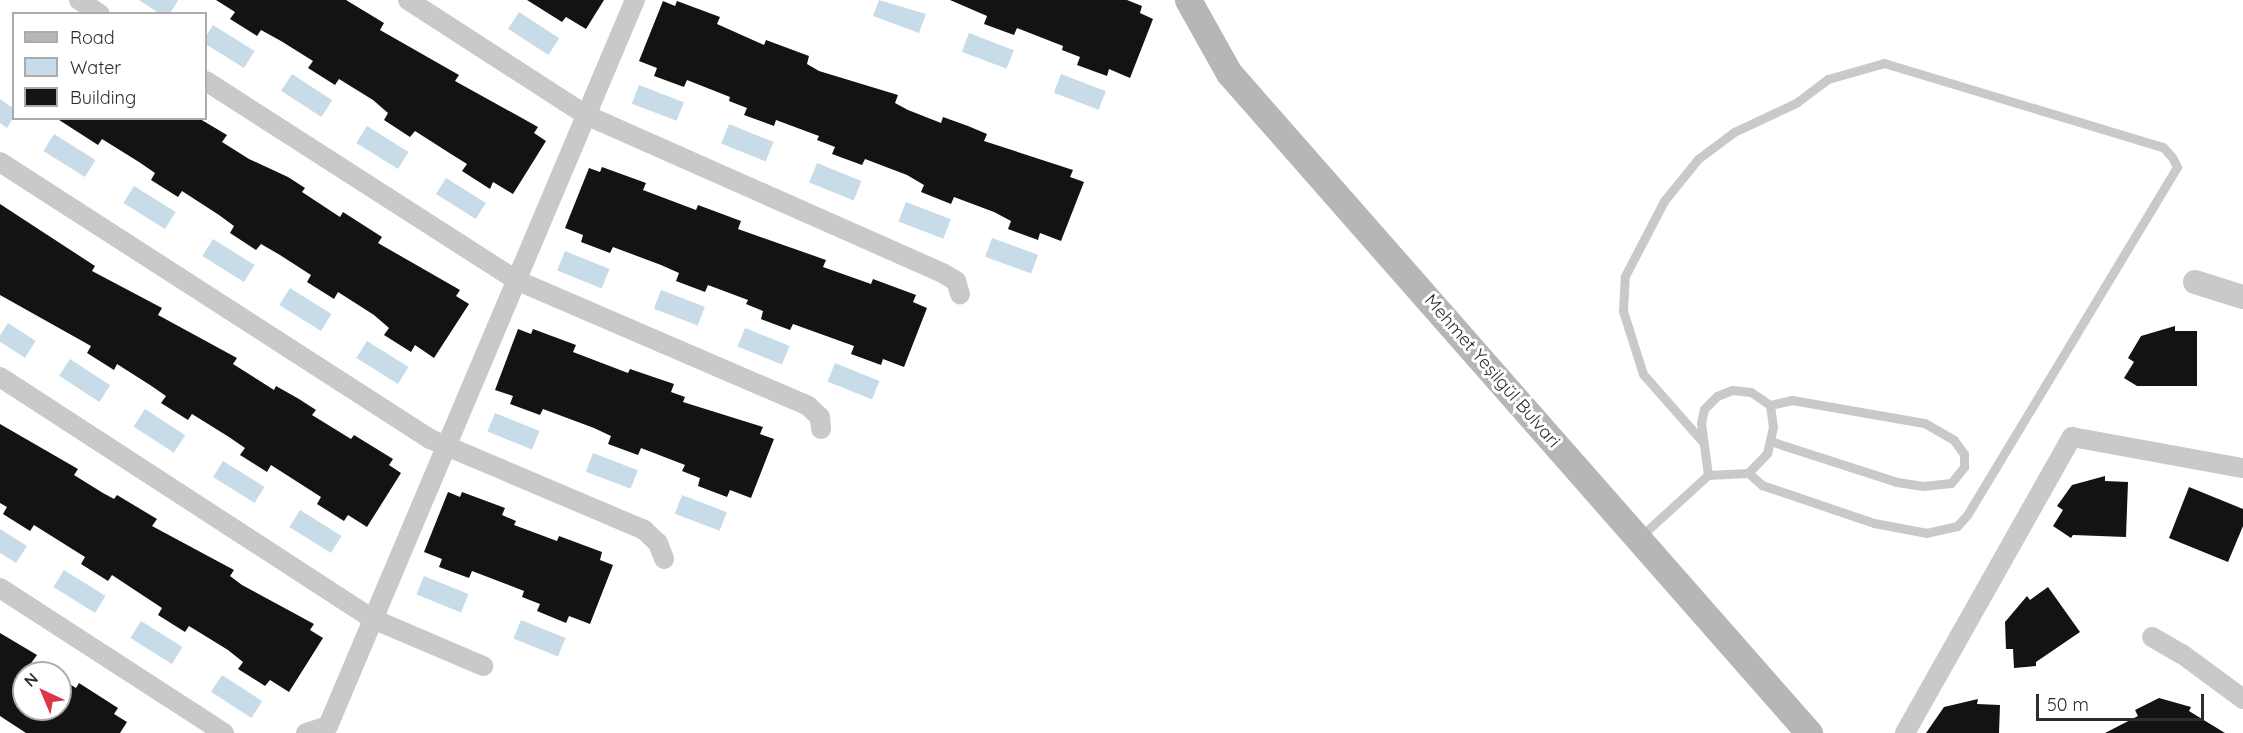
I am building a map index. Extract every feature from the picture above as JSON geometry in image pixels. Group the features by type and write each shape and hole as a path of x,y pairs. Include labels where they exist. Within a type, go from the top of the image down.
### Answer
{"main road":[{"name":"Mehmet Yeşilgül Bulvari","path":"1188,0 1229,73 1809,733"}],"street":[{"path":"79,0 97,12"},
{"path":"408,0 586,115 944,274 956,281 960,294"},
{"path":"306,733 328,726 635,0"},
{"path":"207,82 516,280 808,406 820,417 820,429"},
{"path":"0,162 446,447 644,530 658,543 664,559"},
{"path":"2195,282 2243,297"},
{"path":"0,377 373,619 483,666"},
{"path":"1905,733 2072,437 2243,468"},
{"path":"0,588 224,733"},
{"path":"2152,638 2182,654 2243,699"}],"lane":[{"path":"1639,538 1708,475 1748,473 1762,485 1875,523 1927,533 1957,526 1967,515 2177,167 2172,157 2163,147 1884,63 1828,79 1796,103 1734,132 1698,159 1664,201 1625,276 1623,311 1640,366 1666,404 1702,441"},
{"path":"1708,475 1702,441 1704,409 1717,396 1732,390 1751,392 1770,405 1792,400 1924,423 1954,440 1964,454 1964,466 1951,483 1923,486 1770,441"},
{"path":"1748,473 1767,453 1773,427 1770,405"}],"water":[{"path":"139,0 178,1 171,12 157,12"},
{"path":"879,0 926,14 919,33 873,16"},
{"path":"519,12 559,38 548,55 508,29"},
{"path":"213,25 255,51 244,68 207,45 207,35"},
{"path":"969,33 1014,50 1007,69 962,52"},
{"path":"292,74 332,100 321,117 281,91"},
{"path":"1061,74 1106,91 1099,110 1054,93"},
{"path":"639,85 684,102 677,121 632,104"},
{"path":"0,99 12,107 12,120 7,128 0,123"},
{"path":"729,124 774,142 766,161 721,143"},
{"path":"367,126 409,152 398,169 356,143"},
{"path":"54,134 96,160 85,177 43,151"},
{"path":"817,163 862,181 854,200 809,182"},
{"path":"446,178 486,203 476,219 436,194"},
{"path":"134,186 176,212 165,229 123,203"},
{"path":"906,202 951,219 943,239 898,222"},
{"path":"992,238 1038,255 1031,274 985,257"},
{"path":"213,239 255,265 244,282 202,256"},
{"path":"565,251 610,269 602,288 557,270"},
{"path":"290,288 332,314 321,331 279,305"},
{"path":"661,290 705,307 698,326 654,309"},
{"path":"8,323 36,341 25,358 0,342 0,335"},
{"path":"745,328 790,346 782,365 738,347"},
{"path":"367,341 409,367 398,384 356,358"},
{"path":"70,359 110,385 99,402 59,376"},
{"path":"835,363 880,381 872,400 828,382"},
{"path":"145,409 185,435 174,453 134,427"},
{"path":"495,413 540,431 532,450 488,432"},
{"path":"593,453 638,470 631,489 586,472"},
{"path":"223,461 265,487 254,503 213,477"},
{"path":"682,495 727,512 720,531 675,514"},
{"path":"300,510 342,536 331,553 289,527"},
{"path":"0,529 27,546 16,563 0,553"},
{"path":"64,570 106,596 95,613 53,587"},
{"path":"424,576 469,594 461,613 417,595"},
{"path":"521,620 566,638 558,657 514,639"},
{"path":"141,621 183,647 172,664 130,638"},
{"path":"222,675 262,701 251,718 211,692"}],"building":[{"path":"216,0 346,0 384,23 380,30 459,75 455,81 538,127 534,133 546,141 513,194 493,182 490,189 462,171 467,164 415,131 410,137 384,120 388,113 373,100 339,79 335,85 308,68 313,61 281,41 261,30 257,36 230,19 235,12"},
{"path":"527,0 604,0 586,29 566,17 562,22"},
{"path":"950,0 1127,0 1142,6 1140,13 1153,19 1130,78 1109,69 1107,76 1077,65 1080,57 1062,50 1063,46 1017,28 1014,35 984,24 987,16"},
{"path":"663,1 675,6 677,1 720,17 717,24 764,45 766,40 809,56 807,64 819,71 898,95 895,103 908,110 941,123 943,117 968,126 987,134 984,141 1073,170 1070,177 1084,182 1061,241 1040,233 1038,240 1008,229 1011,221 994,212 954,197 951,204 921,192 924,185 907,175 865,159 862,165 832,154 835,147 817,140 819,136 776,120 774,126 744,115 747,108 729,101 730,97 687,80 684,87 654,76 657,68 639,61"},
{"path":"59,120 202,120 227,135 222,142 249,159 288,177 305,188 302,192 340,217 343,212 382,237 378,243 460,290 456,296 469,304 434,358 415,345 411,352 384,335 389,328 374,315 338,292 334,299 307,282 311,275 280,255 261,244 256,250 230,233 234,226 219,215 182,191 178,197 151,180 155,173 139,162 102,139 98,145"},
{"path":"602,167 646,183 643,190 696,210 698,205 741,221 738,229 826,260 823,267 871,284 873,279 916,295 913,302 927,308 904,367 883,359 881,365 851,354 854,346 793,324 790,330 761,319 763,311 746,304 748,300 708,285 705,292 676,281 679,273 661,265 613,247 610,253 581,242 583,235 565,228 589,168 600,172"},
{"path":"0,204 95,266 92,271 162,308 158,315 237,358 233,364 274,390 276,386 299,399 316,410 312,415 351,439 354,435 393,459 389,465 401,473 367,527 348,515 344,521 317,504 321,497 271,465 267,472 240,455 245,448 229,437 192,414 188,420 161,403 166,396 150,385 117,364 114,370 87,353 91,346 0,295"},
{"path":"2175,326 2175,331 2197,331 2197,386 2137,386 2124,378 2134,362 2128,358 2141,336"},
{"path":"518,329 531,334 533,329 576,345 573,352 628,373 630,369 674,384 671,392 685,397 683,402 763,427 760,434 774,439 751,498 730,490 727,497 698,486 700,478 682,471 685,465 641,448 638,455 608,444 611,436 594,428 543,409 540,415 510,404 513,396 495,390"},
{"path":"0,424 78,469 74,475 103,493 114,499 117,495 157,519 152,526 234,570 230,576 242,585 314,624 310,630 323,638 289,692 270,680 265,686 238,669 243,662 228,650 189,626 185,632 158,615 162,608 112,575 108,581 81,564 85,557 34,525 30,531 3,514 7,507 0,503"},
{"path":"2105,476 2105,481 2128,482 2126,537 2073,535 2071,538 2053,526 2063,510 2057,506 2072,485"},
{"path":"2189,487 2243,509 2243,526 2228,562 2169,538"},
{"path":"448,492 460,497 462,492 505,508 502,515 516,521 514,525 557,541 559,536 602,552 600,560 613,565 590,624 569,616 566,623 537,611 540,604 522,597 524,591 472,571 469,578 439,567 442,559 424,552"},
{"path":"2048,587 2080,632 2036,662 2036,666 2014,668 2013,649 2006,649 2005,622 2027,596 2030,600"},
{"path":"0,633 37,655 33,661 12,661 12,721 72,721 72,686 76,688 79,683 118,708 114,714 127,722 120,733 26,733 0,716"},
{"path":"2159,698 2191,707 2189,711 2225,733 2105,733 2138,716 2135,710"},
{"path":"1978,699 1977,704 2000,705 1999,733 1926,733 1944,707"}]}
